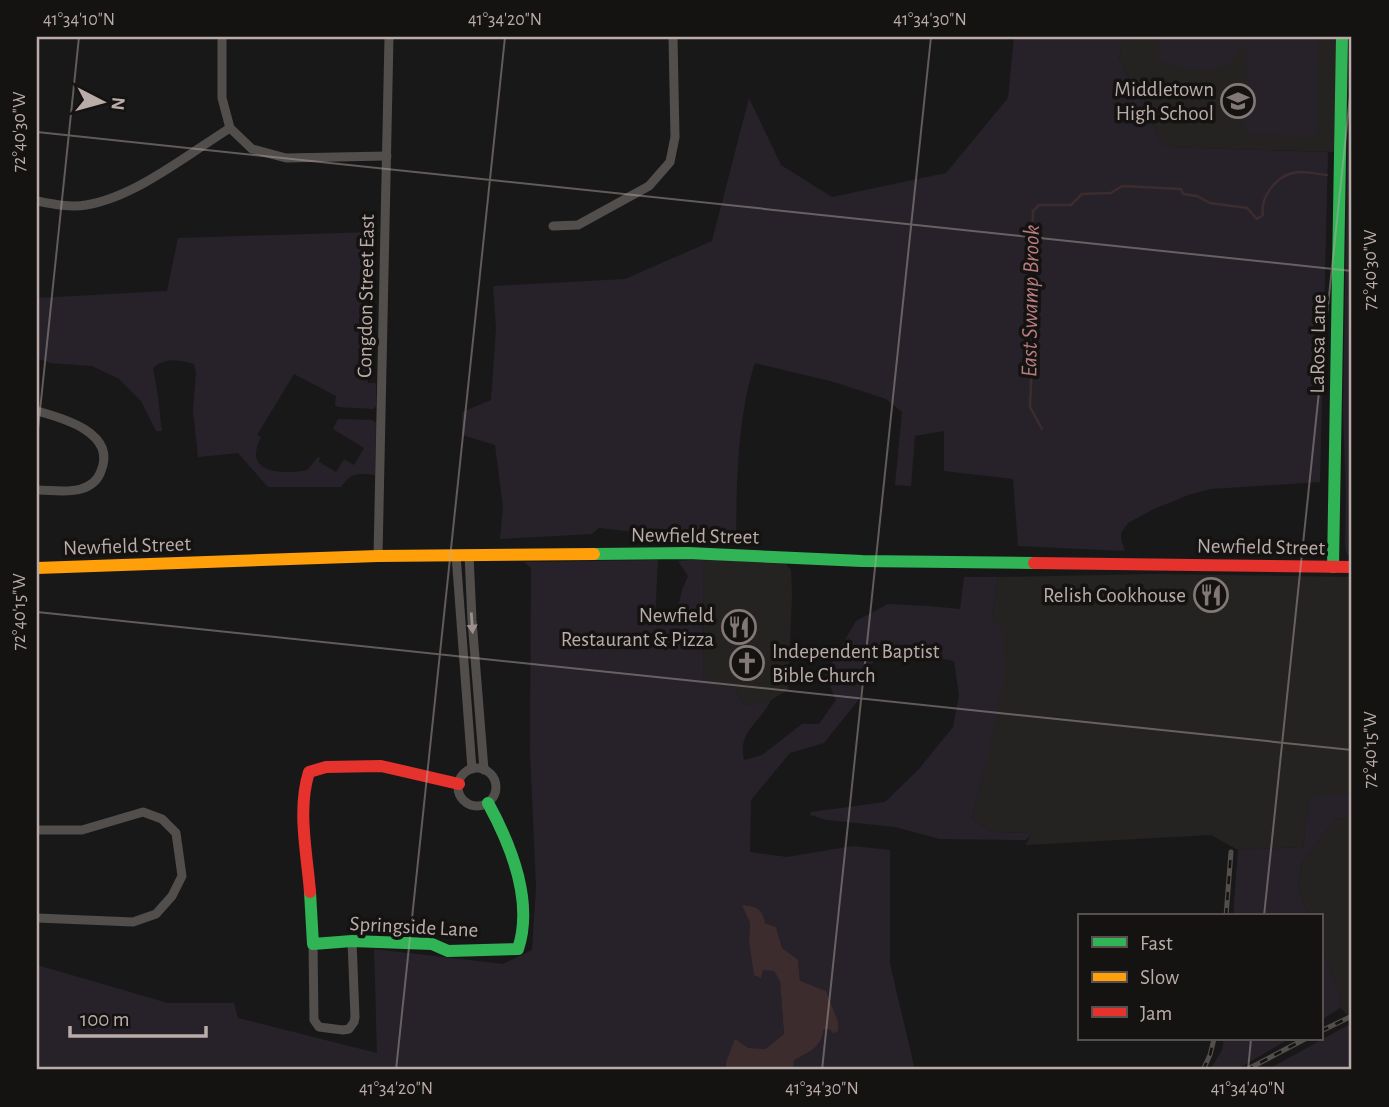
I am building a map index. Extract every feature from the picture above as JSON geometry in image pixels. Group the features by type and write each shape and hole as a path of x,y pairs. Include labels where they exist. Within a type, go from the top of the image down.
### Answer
{"main road":[{"name":"LaRosa Lane","path":"1332,567 1342,37"},
{"name":"Newfield Street","path":"37,568 378,556 698,554 862,561 1352,567"},
{"path":"313,944 304,808 305,784 309,772 326,767 381,766 459,784"},
{"name":"Springside Lane","path":"313,944 432,944 448,951 518,949 522,937 521,888 507,839 488,803"}],"street":[{"path":"222,37 222,98 230,128 252,149 286,158 387,156"},
{"name":"Congdon Street East","path":"378,556 389,37"},
{"path":"553,226 578,225 649,186 670,162 675,137 673,37"},
{"path":"37,201 84,206 134,190 230,128"},
{"path":"37,411 66,419 86,430 98,440 103,452 103,467 91,485 79,490 37,490"},
{"path":"463,555 472,769"},
{"name":"Springside Lane","path":"463,555 472,620 484,770 493,777 496,786 494,796 488,803"},
{"path":"484,770 472,769 463,775 459,784 460,794 465,802 474,806 488,803"},
{"path":"37,830 82,830 143,812 162,819 176,833 182,876 172,896 156,914 133,922 37,918"},
{"path":"313,944 314,1020 319,1027 343,1030 349,1029 355,1017 352,942"}],"shaded area":[{"path":"1014,37 1123,37 1119,59 1164,147 1328,152 1320,482 1211,489 1191,494 1128,523 1121,533 1125,551 1018,546 1013,479 944,471 944,431 915,436 911,486 895,485 902,412 886,399 834,382 755,363 741,427 736,538 711,540 599,528 592,534 500,539 503,507 495,445 462,435 462,412 491,400 496,328 493,286 625,279 712,241 749,98 781,165 832,197 946,173 1008,98"},
{"name":"Middletown High School","path":"1123,37 1337,37 1335,152 1164,147 1119,59"},
{"path":"1161,37 1318,37 1316,135 1245,134 1247,39 1229,61 1220,67 1201,70 1158,60"},
{"path":"1352,41 1352,558 1347,554 1345,545 1343,412 1349,46"},
{"path":"374,232 368,383 376,383 376,406 373,409 338,407 335,405 336,396 294,374 257,435 261,437 256,454 260,465 272,471 307,470 318,457 319,462 336,472 344,459 354,465 364,448 333,429 338,419 372,420 376,423 375,475 356,475 341,487 268,487 238,453 198,457 193,410 196,373 194,364 167,361 153,368 162,431 156,431 141,401 119,379 92,366 50,363 37,358 37,298 167,291 178,238"},
{"path":"704,559 786,564 791,570 788,690 771,700 746,706 735,687 712,683 703,675"},
{"path":"704,559 703,675 718,684 735,687 746,706 771,700 747,735 743,750 744,760 762,755 802,724 819,724 836,700 825,674 856,621 888,604 960,609 964,577 998,577 992,617 1002,628 1005,669 985,769 971,819 994,832 1032,833 1026,840 940,839 895,827 827,820 810,815 811,812 885,802 919,769 953,727 959,695 954,661 907,652 879,650 862,683 859,699 824,743 790,753 751,800 750,852 787,857 853,846 890,850 890,964 915,1070 793,1070 794,1060 811,1051 822,1030 829,1029 800,981 798,961 782,948 776,927 765,923 743,906 750,923 749,940 763,969 774,971 780,980 784,1034 765,1049 733,1049 726,1062 726,1070 37,1070 37,965 168,1003 234,1003 238,1018 377,1053 374,949 503,964 532,950 536,887 530,751 531,568 524,562 658,560 655,620 676,617 688,576 678,561"},
{"path":"1153,574 1352,577 1352,793 1310,798 1303,847 1238,850 1211,835 1026,845 1031,833 994,832 971,819 985,769 992,617 998,577"},
{"path":"1352,793 1352,817 1338,819 1328,828 1301,864 1298,890 1308,914 1233,914 1238,850 1303,847 1310,797"},
{"path":"1352,817 1352,1019 1340,1008 1341,1000 1322,950 1322,914 1308,914 1298,890 1301,864 1338,819"},
{"path":"742,905 758,909 765,923 776,927 782,948 798,960 800,981 826,991 838,1022 838,1031 833,1033 829,1029 823,1030 817,1045 794,1060 793,1070 726,1070 726,1062 735,1039 748,1048 765,1049 784,1034 780,981 774,971 763,970 761,978 754,975 749,940 750,923"},
{"path":"1322,950 1341,1000 1340,1008 1322,1019"},
{"path":"1352,1023 1352,1070 1267,1070 1322,1040"},
{"path":"1224,1040 1287,1040 1236,1070 1210,1070 1222,1050"}],"waterway":[{"name":"East Swamp Brook","path":"1042,429 1030,407 1033,211 1039,205 1071,205 1082,194 1111,193 1122,186 1181,189 1183,194 1197,196 1210,203 1247,208 1257,219 1263,215 1266,195 1286,175 1297,172 1327,175"}],"railway":[{"path":"1226,914 1231,852"},
{"path":"1322,1031 1352,1016"},
{"path":"1203,1070 1214,1040"},
{"path":"1246,1070 1303,1040"}],"traffic: fast":[{"path":"1333,567 1342,37"},
{"path":"594,554 688,553 862,561 1034,563"},
{"path":"310,892 313,944 352,941 432,944 448,951 518,949 522,931 522,893 512,855 488,803"}],"traffic: slow":[{"path":"37,568 378,556 594,554"}],"traffic: jam":[{"path":"1034,563 1352,567"},
{"path":"310,892 303,816 309,772 326,767 381,766 459,784"}],"place":[{"name":"Middletown High School","path":"1238,101"},
{"name":"Relish Cookhouse","path":"1211,595"},
{"name":"Newfield Restaurant & Pizza","path":"739,627"},
{"name":"Independent Baptist Bible Church","path":"747,663"}]}
